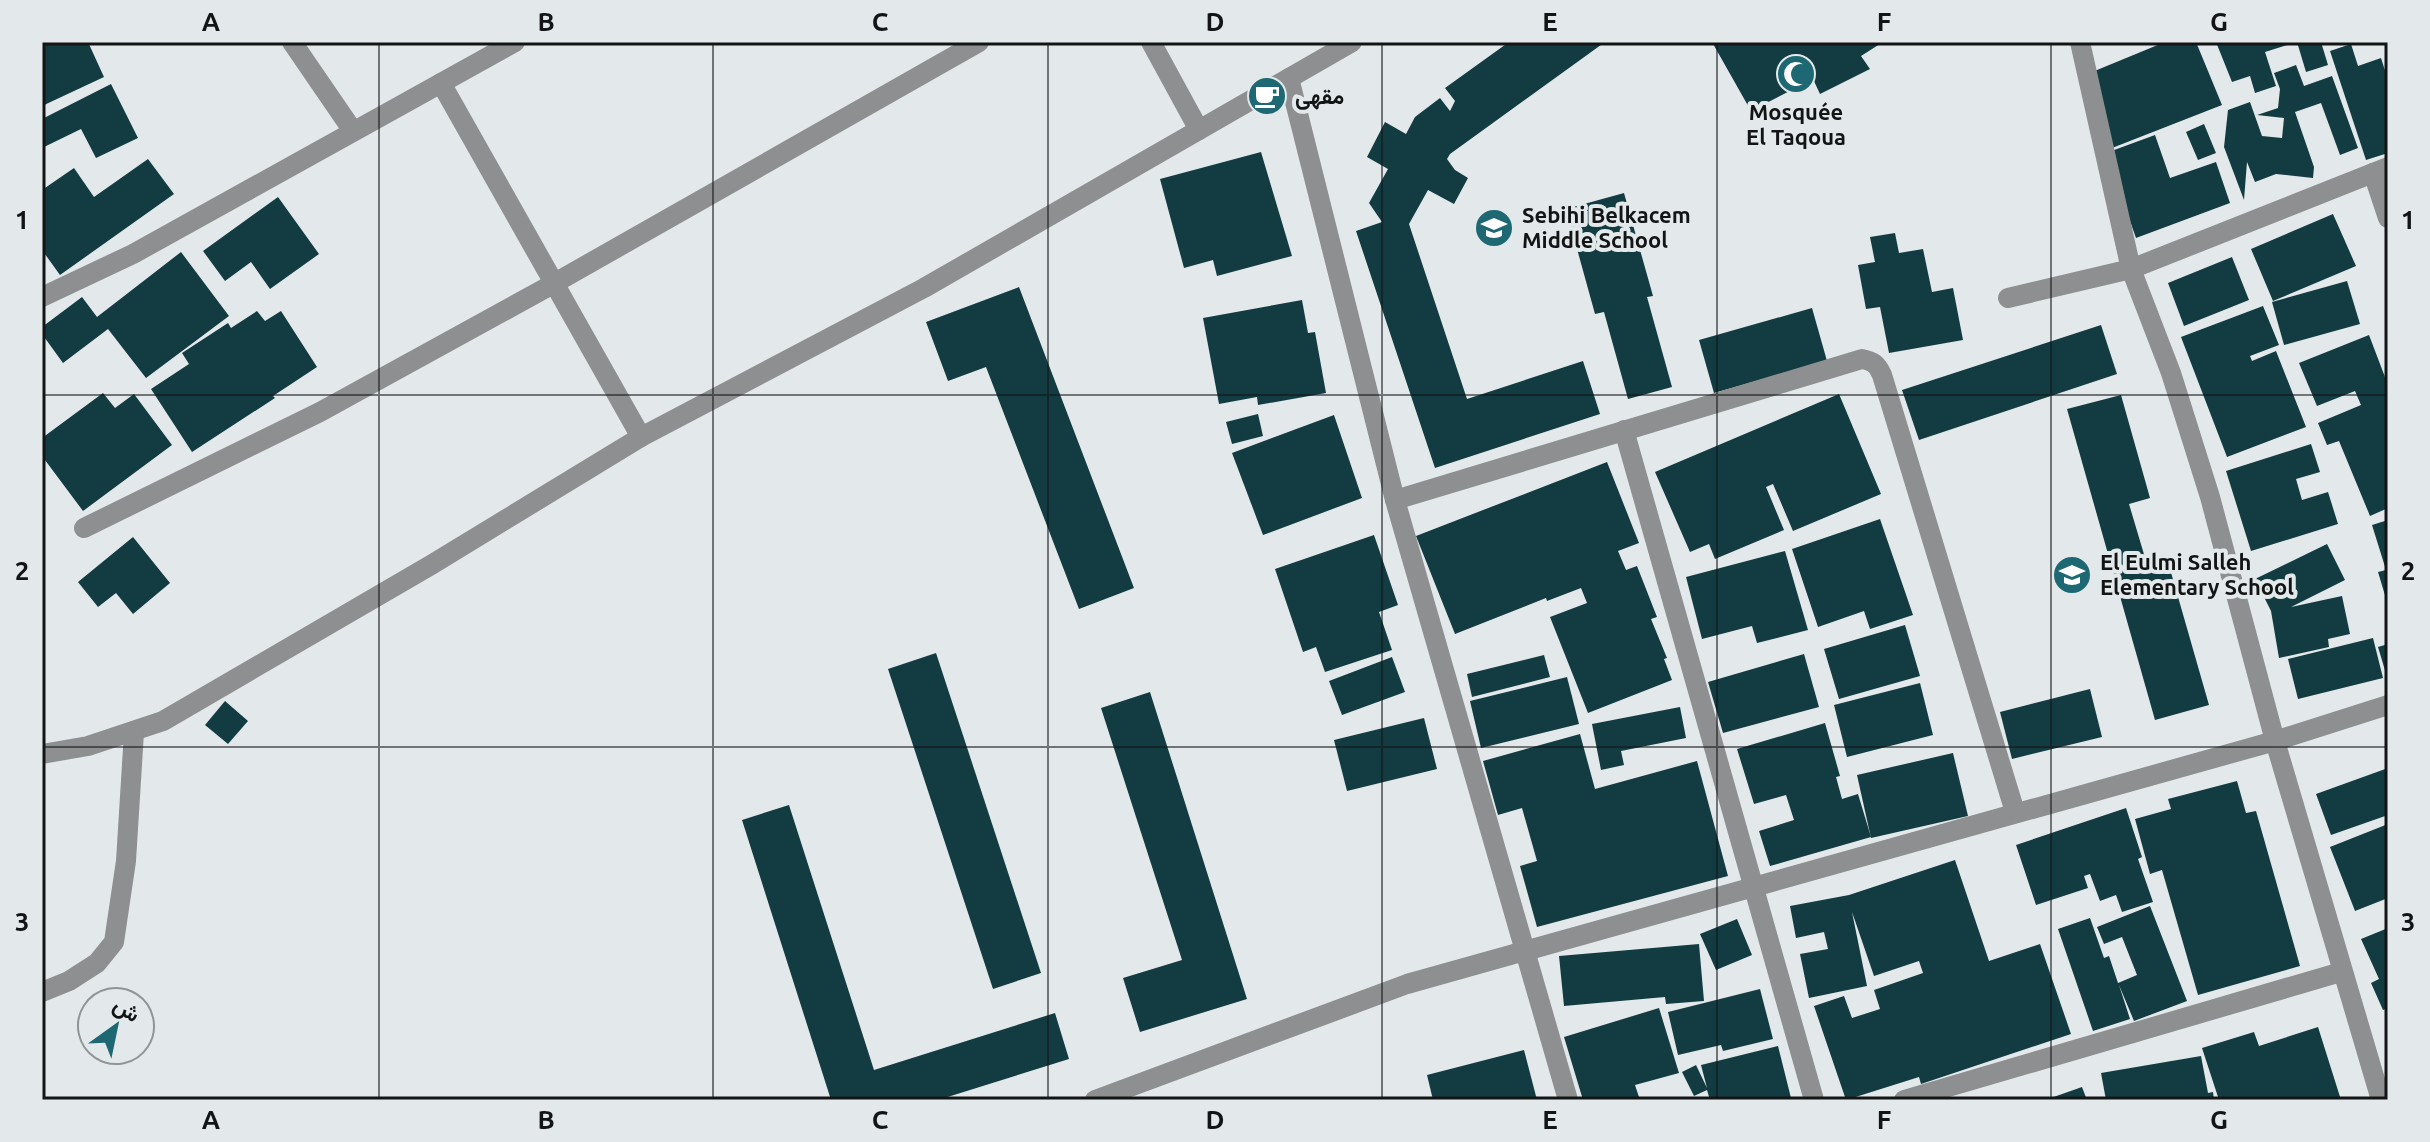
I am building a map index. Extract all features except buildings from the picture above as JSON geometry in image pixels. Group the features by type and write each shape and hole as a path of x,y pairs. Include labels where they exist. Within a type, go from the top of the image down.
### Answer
{"street":[{"path":"292,42 353,131"},
{"path":"42,297 133,254 515,42"},
{"path":"84,528 320,412 553,284 979,42"},
{"path":"1151,42 1199,130"},
{"path":"42,754 88,746 163,721 391,589 641,437 924,288 1352,42"},
{"path":"2081,42 2131,269 2171,373 2210,497 2275,741 2381,1100"},
{"path":"1289,78 1395,500 1568,1100"},
{"path":"441,83 641,437"},
{"path":"2008,298 2131,269 2380,170 2388,218"},
{"path":"1395,500 1862,359 1878,365 2015,812"},
{"path":"1624,430 1814,1100"},
{"path":"1095,1100 1407,984 2275,741 2388,705"},
{"path":"42,992 69,981 97,963 114,942 126,861 134,732"},
{"path":"1904,1100 2341,972"}],"place":[{"name":"Mosquée El Taqoua","path":"1796,74"},
{"name":"مقهى","path":"1267,96"},
{"name":"Sebihi Belkacem Middle School","path":"1494,228"},
{"name":"El Eulmi Salleh Elementary School","path":"2072,575"}]}
